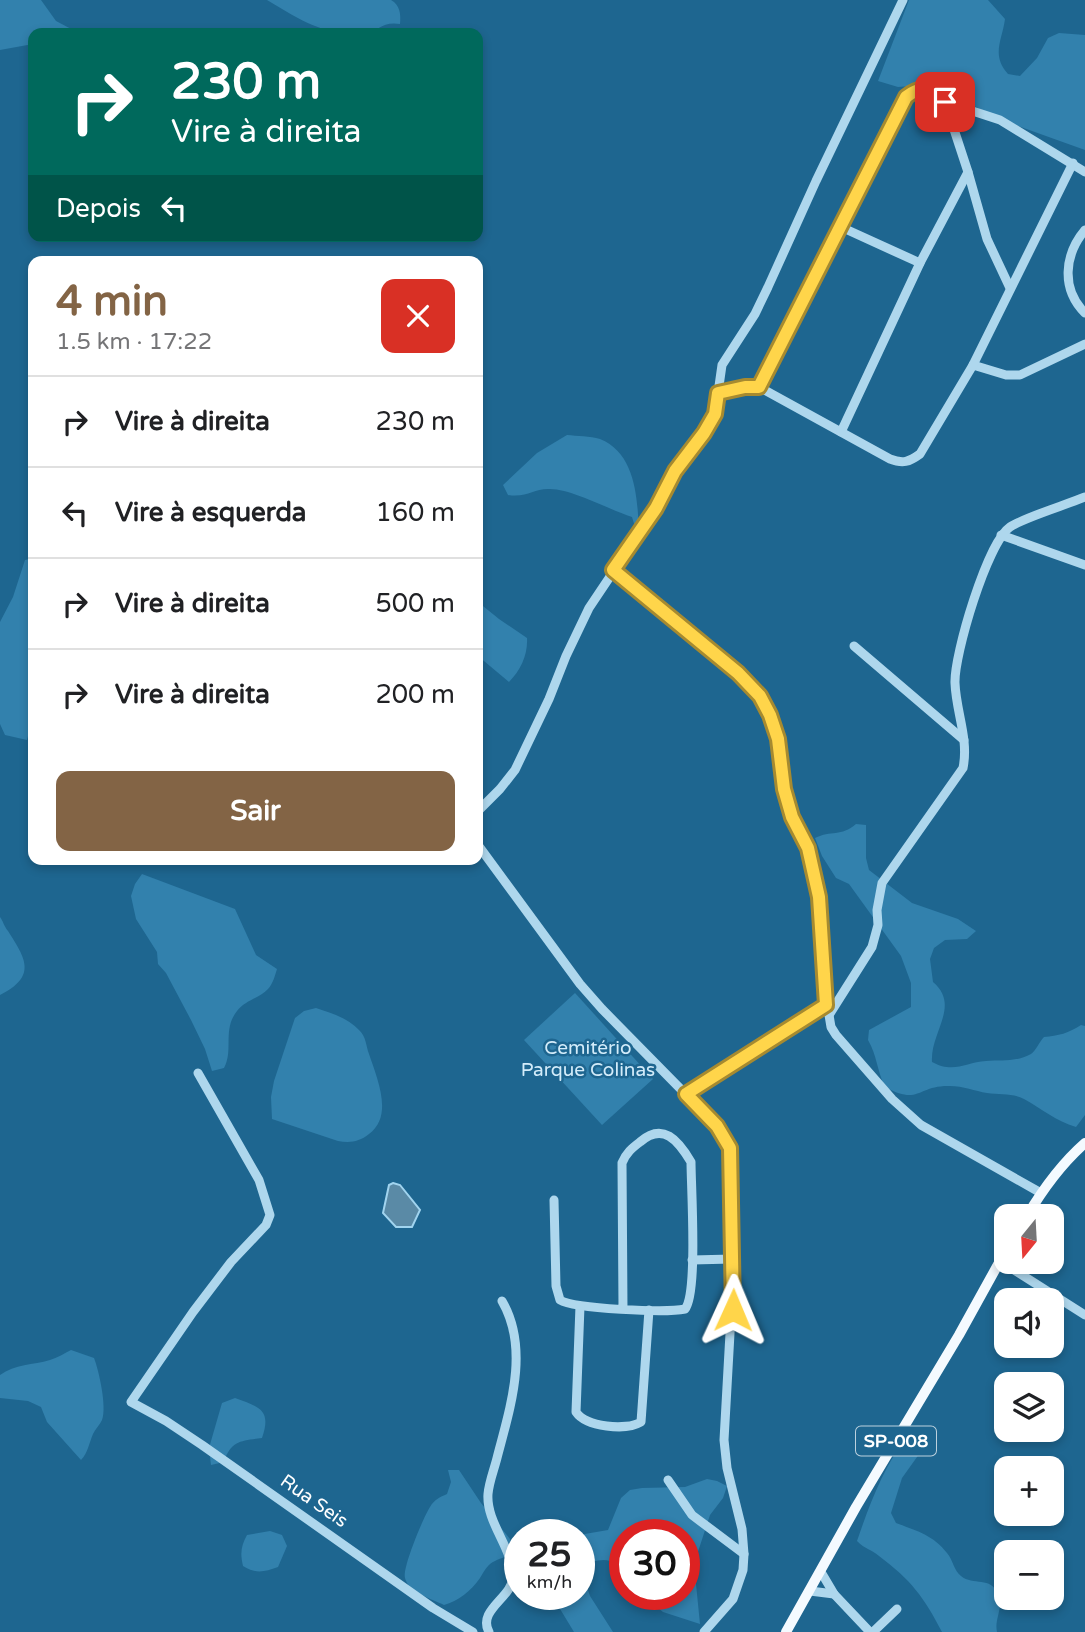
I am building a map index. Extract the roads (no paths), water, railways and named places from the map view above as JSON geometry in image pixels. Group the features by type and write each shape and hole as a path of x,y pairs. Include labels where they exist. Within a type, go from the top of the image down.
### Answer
{"main road":[{"path":"1034,1204 1068,1159 1085,1143"},
{"name":"SP-008","path":"786,1632 994,1272"}],"street":[{"path":"483,805 514,770 550,699 580,625 613,570 656,508 675,471 715,414 722,365 755,314 903,0"},
{"path":"759,387 906,97 915,90 923,88 937,93 945,102 986,239 1010,288"},
{"path":"945,102 1000,120 1085,172"},
{"path":"718,393 759,387 890,459 899,462 912,460 920,454 973,365 1073,163"},
{"path":"841,432 920,263 968,172"},
{"path":"841,227 920,263"},
{"path":"1085,230 1069,260 1067,281 1073,297 1085,313"},
{"path":"973,365 1006,375 1020,376 1085,344"},
{"path":"686,1094 828,1010 872,947 878,925 877,910 882,883 963,768 964,740 955,691 955,666 968,618 991,555 1002,535 1012,526 1085,497"},
{"path":"1002,535 1085,565"},
{"path":"613,570 738,673 760,696 770,715 778,739 784,789 792,817 808,848 819,897 828,1010 831,1027 836,1035 892,1099 921,1125 1041,1193"},
{"path":"854,646 964,740"},
{"path":"483,852 580,984 717,1126 730,1148 733,1310 724,1440 727,1468 742,1529 744,1554 743,1570 733,1599 705,1632"},
{"name":"Rua Seis","path":"198,1073 259,1180 270,1215 266,1225 231,1262 193,1312 132,1397 132,1403 166,1421 323,1528 433,1608 473,1632"},
{"path":"554,1200 557,1295 565,1303 580,1306 649,1310 678,1310 688,1305 691,1296 691,1162 684,1150 664,1133 656,1132 649,1134 628,1152 622,1163 623,1308"},
{"path":"692,1259 732,1259"},
{"path":"1020,1274 1085,1315"},
{"path":"489,1632 485,1625 486,1618 508,1591 513,1579 491,1513 488,1495 507,1419 517,1359 517,1338 511,1317 502,1301"},
{"path":"580,1306 576,1412 583,1421 594,1424 630,1426 641,1422 649,1310"},
{"path":"668,1480 692,1516 744,1554"},
{"path":"821,1572 834,1594 871,1632 897,1609"},
{"path":"810,1591 834,1594"}],"park label":[{"name":"Cemitério Parque Colinas","path":"588,1059"}]}
